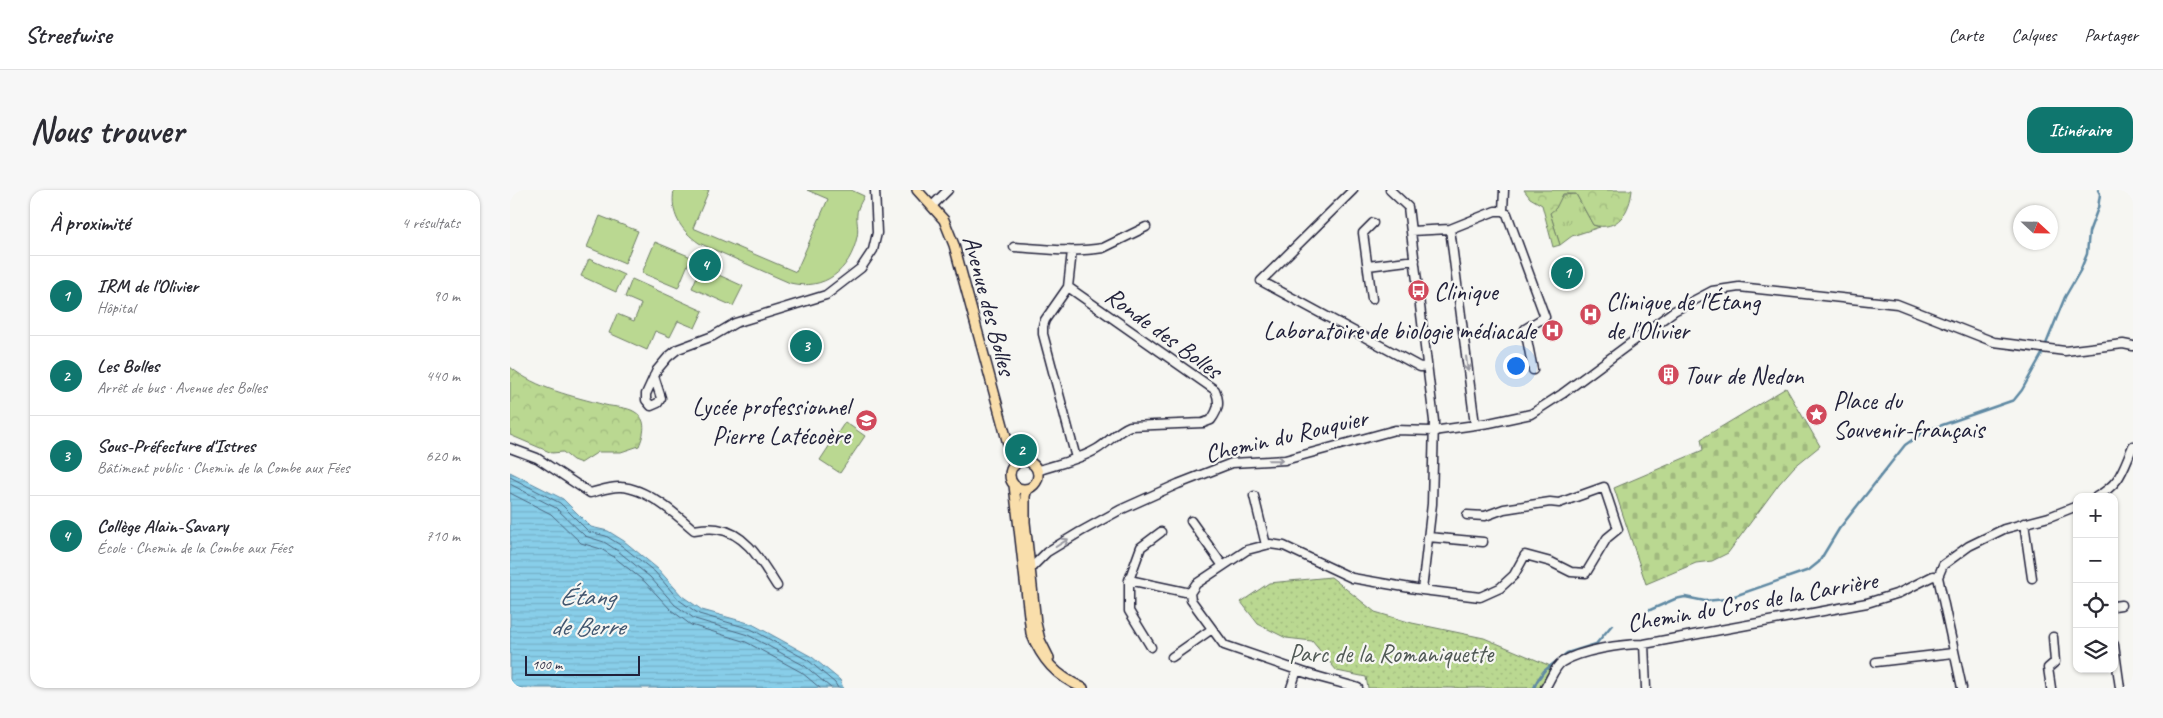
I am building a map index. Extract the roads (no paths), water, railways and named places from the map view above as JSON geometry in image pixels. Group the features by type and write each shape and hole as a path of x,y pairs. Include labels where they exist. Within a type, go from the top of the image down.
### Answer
{"main road":[{"name":"Avenue des Bolles","path":"917,190 944,220 954,245 1014,466"},
{"name":"Avenue des Bolles","path":"1007,441 1022,461"},
{"path":"1027,571 1014,485 1010,474 1014,466 1022,461 1031,463 1037,471 1037,480 1027,489 1024,503 1031,633 1038,650 1052,669 1073,684 1083,688"},
{"path":"1014,485 1021,489 1027,489"}],"street":[{"path":"654,376 668,357 678,349 713,336 735,323 826,295 861,268 873,250 877,233 876,190"},
{"path":"933,206 948,190"},
{"path":"1353,190 1261,281 1420,367 1427,366"},
{"path":"1390,190 1408,207 1434,431 1432,504 1422,590"},
{"path":"1504,190 1503,211 1511,221 1544,317 1525,330 1533,370"},
{"path":"1411,231 1450,229 1495,211 1503,211"},
{"path":"1372,223 1363,233 1372,299"},
{"path":"1014,247 1072,251 1103,248 1146,227"},
{"path":"1450,229 1475,425"},
{"name":"Ronde des Bolles","path":"1072,251 1068,288 1042,326 1076,458"},
{"path":"1368,266 1415,260"},
{"name":"Ronde des Bolles","path":"1037,471 1098,449 1120,430 1130,426 1202,423 1211,420 1219,406 1215,390 1068,288"},
{"name":"Chemin du Rouquier","path":"1027,571 1047,552 1112,514 1178,484 1232,463 1285,460 1395,430 1434,431 1531,414 1562,394 1674,311 1712,292 1739,288 1897,304 1994,342 2065,351 2123,344 2133,346"},
{"path":"2103,493 2110,489 2119,478 2133,446"},
{"path":"510,448 537,458 590,493 620,487 638,491 672,510 694,530 717,529 736,535 752,549 777,586"},
{"path":"1358,688 1332,679 1326,680 1224,645 1191,600 1190,593 1196,584 1247,550 1266,545 1284,546 1352,578 1422,590 1480,597 1500,588 1514,575 1525,555 1550,562 1571,572 1586,573 1605,542 1618,529 1604,487 1559,503 1550,502 1504,509 1485,516 1467,515"},
{"path":"1254,496 1266,545"},
{"path":"1962,688 1938,577 1943,565 1969,546 2004,529 2073,507"},
{"path":"1191,521 1223,566"},
{"path":"2024,524 2032,578"},
{"path":"1151,647 1128,611 1129,580 1141,547 1161,532"},
{"path":"1428,537 1482,542"},
{"name":"Chemin du Cros de la Carrière","path":"1545,688 1560,663 1596,650 1625,644 1644,644 1867,603 1899,593 1933,576 1938,577"},
{"path":"1129,580 1190,593"},
{"path":"1172,657 1212,629"},
{"path":"2051,688 2048,668 2056,662 2053,637"},
{"path":"1644,644 1646,688"},
{"path":"1876,662 1953,653"},
{"path":"1291,688 1297,670"},
{"path":"2118,673 2120,688"}],"water":[{"name":"Étang de Berre","path":"510,472 563,499 591,527 608,531 624,541 658,569 682,596 702,610 752,624 812,657 840,680 843,688 510,688"}],"waterway":[{"path":"2046,344 2065,297 2080,271 2087,254 2089,232 2098,208 2100,194 2098,190"},
{"path":"1650,610 1675,599 1685,597 1705,601 1726,599 1809,570 1819,562 1839,529 1905,445 1925,431 2014,400 2022,390 2042,354"},
{"path":"1534,688 1544,671 1567,653 1596,644 1612,625"}],"place":[{"name":"Collège Alain-Savary","path":"705,265"},
{"name":"IRM de l'Olivier","path":"1567,273"},
{"name":"Clinique","path":"1418,291"},
{"name":"Clinique de l'Étang de l'Olivier","path":"1590,315"},
{"name":"Laboratoire de biologie médiacale","path":"1552,330"},
{"name":"Sous-Préfecture d'Istres","path":"806,346"},
{"name":"Tour de Nedon","path":"1668,375"},
{"name":"Place du Souvenir-français","path":"1817,414"},
{"name":"Lycée professionnel Pierre Latécoère","path":"866,420"},
{"name":"Les Bolles","path":"1021,450"}],"park label":[{"name":"Parc de la Romaniquette","path":"1391,653"}]}
